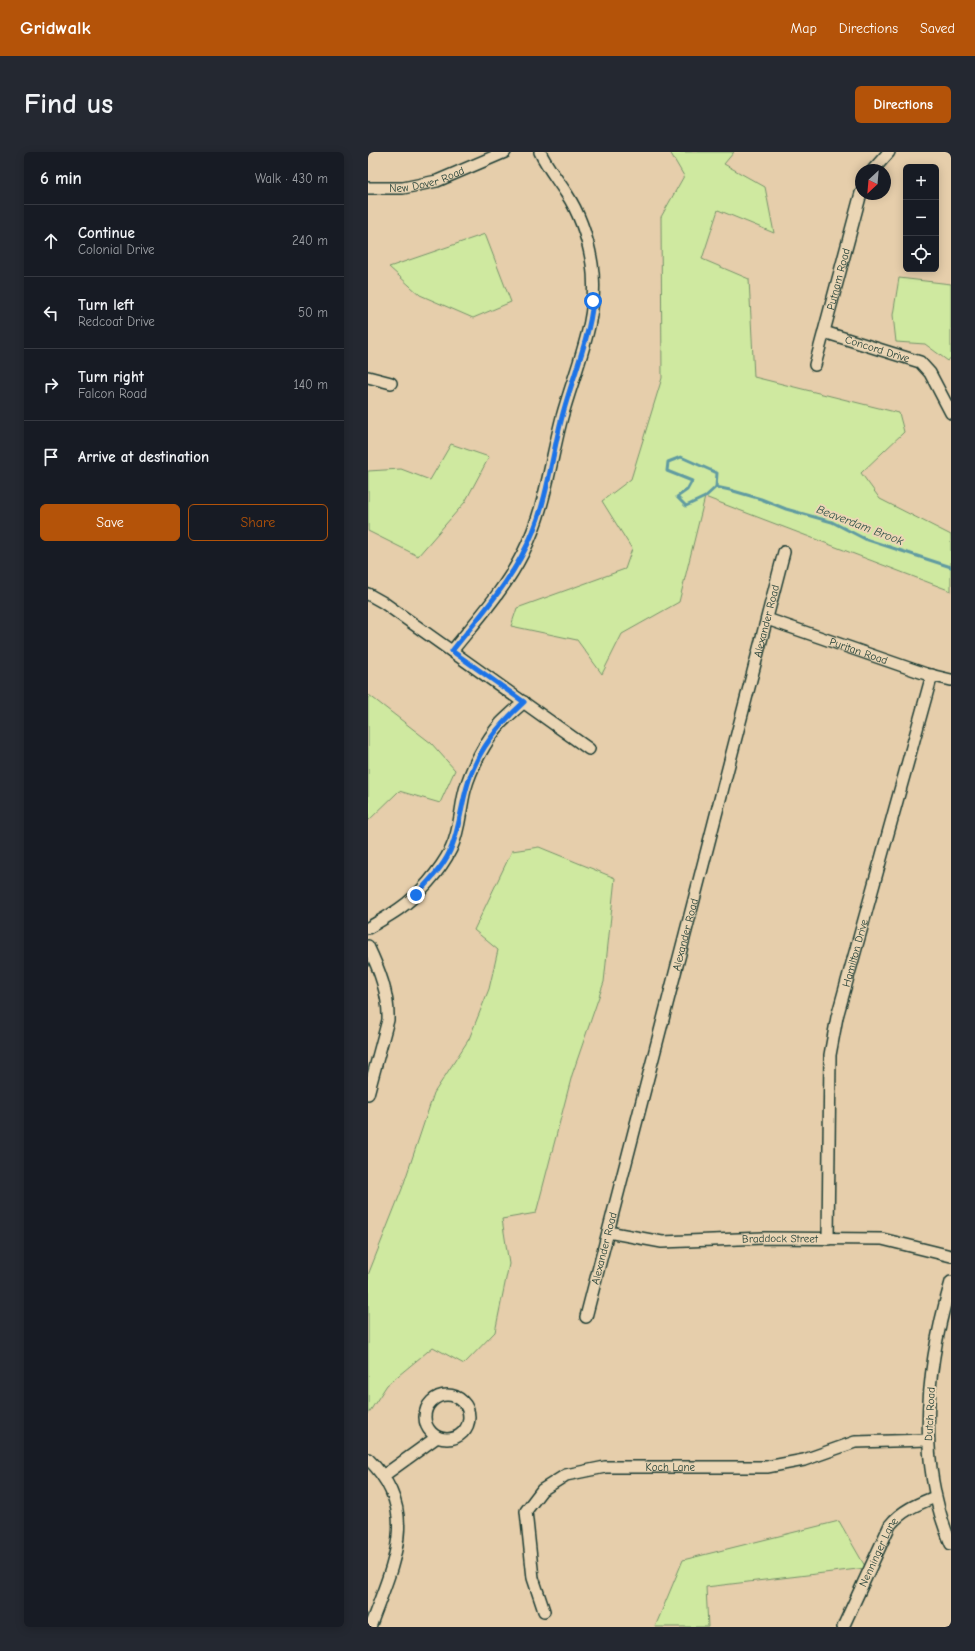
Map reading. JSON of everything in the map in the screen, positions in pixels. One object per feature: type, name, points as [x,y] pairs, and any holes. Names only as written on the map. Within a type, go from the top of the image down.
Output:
[{"type":"street","name":"New Dover Road","points":[[368,188],[403,188],[431,183],[505,152]]},
{"type":"street","points":[[452,651],[510,576],[534,531],[542,507],[562,417],[591,319],[593,276],[588,245],[583,227],[567,194],[540,152]]},
{"type":"street","points":[[878,164],[889,152]]},
{"type":"street","name":"Putnam Road","points":[[815,365],[859,200]]},
{"type":"street","name":"Concord Drive","points":[[824,332],[920,362],[930,373],[951,413]]},
{"type":"street","points":[[368,378],[391,383]]},
{"type":"street","name":"Alexander Road","points":[[586,1317],[784,552]]},
{"type":"street","points":[[368,594],[384,603],[589,748]]},
{"type":"street","name":"Puritan Road","points":[[767,619],[932,675],[951,680]]},
{"type":"street","name":"Hamilton Drive","points":[[828,1239],[828,1090],[830,1055],[837,1017],[932,675]]},
{"type":"street","points":[[368,928],[400,909],[416,895],[441,867],[452,848],[466,789],[474,767],[485,746],[500,724],[524,702]]},
{"type":"street","points":[[368,946],[382,982],[388,1007],[388,1020],[368,1094]]},
{"type":"street","name":"Braddock Street","points":[[608,1232],[662,1242],[764,1238],[882,1240],[951,1256]]},
{"type":"street","name":"Dutch Road","points":[[951,1282],[943,1309],[935,1353],[929,1403],[928,1440],[935,1497],[951,1544]]},
{"type":"street","points":[[450,1395],[457,1397],[467,1407],[469,1414],[467,1427],[457,1437],[444,1439],[437,1437],[428,1430],[425,1416],[427,1408],[436,1398],[450,1395]]},
{"type":"street","points":[[383,1476],[437,1437]]},
{"type":"street","name":"Koch Lane","points":[[544,1611],[533,1578],[526,1511],[542,1490],[566,1475],[605,1467],[767,1467],[804,1460],[855,1442],[928,1440]]},
{"type":"street","points":[[368,1459],[383,1476],[390,1488],[397,1508],[399,1537],[395,1557],[370,1627]]},
{"type":"street","name":"Nenninger Lane","points":[[843,1627],[890,1525],[897,1516],[910,1508],[935,1497]]},
{"type":"green space","points":[[670,152],[734,152],[724,164],[765,187],[774,233],[718,210],[702,259],[749,279],[754,377],[899,413],[904,432],[861,473],[880,499],[951,535],[951,591],[705,497],[679,602],[622,634],[602,674],[577,640],[511,626],[517,608],[625,569],[632,549],[602,501],[631,479],[662,378],[661,217],[684,176]]},
{"type":"green space","points":[[485,234],[511,302],[473,318],[420,295],[389,267]]},
{"type":"green space","points":[[899,278],[951,284],[951,357],[948,361],[925,344],[896,342],[893,315]]},
{"type":"green space","points":[[451,444],[489,457],[465,502],[418,556],[368,531],[368,471],[401,469],[430,480]]},
{"type":"green space","points":[[369,695],[431,743],[455,770],[440,803],[399,791],[368,821]]},
{"type":"green space","points":[[539,847],[615,878],[604,982],[572,1075],[536,1213],[502,1219],[509,1264],[495,1332],[464,1364],[433,1347],[387,1385],[368,1414],[368,1275],[402,1189],[434,1093],[469,1039],[489,989],[498,950],[474,930],[512,851]]},
{"type":"green space","points":[[839,1521],[866,1568],[706,1587],[708,1627],[655,1627],[683,1560]]},
{"type":"waterway","points":[[681,457],[717,473],[716,487],[705,497],[686,506],[677,497],[687,490],[692,481],[667,471],[668,462],[681,457]]},
{"type":"waterway","name":"Beaverdam Brook","points":[[716,487],[761,499],[786,509],[832,522],[865,539],[951,567]]},
{"type":"route","points":[[416,895],[441,867],[452,848],[466,789],[474,767],[485,746],[500,724],[524,702],[452,651],[497,595],[510,576],[534,531],[542,507],[562,417],[587,338],[593,301]]}]
